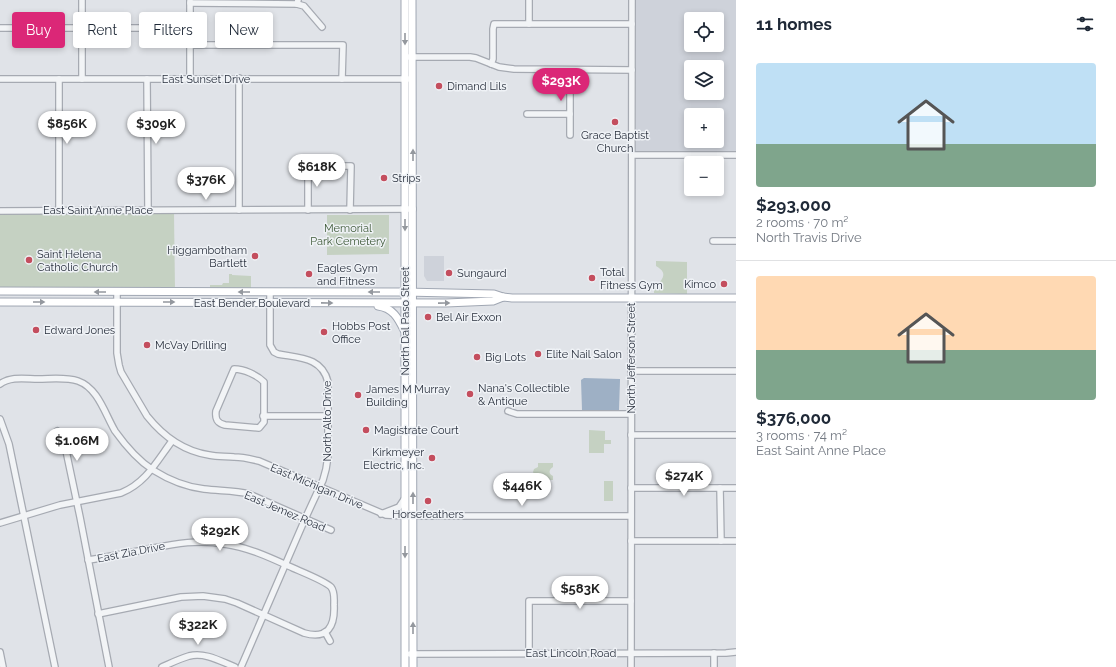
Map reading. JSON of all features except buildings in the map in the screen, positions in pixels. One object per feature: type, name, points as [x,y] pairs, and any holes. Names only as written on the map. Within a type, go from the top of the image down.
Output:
[{"type":"main road","name":"North Dal Paso Street","points":[[405,0],[409,57]]},
{"type":"main road","name":"North Dal Paso Street","points":[[405,667],[405,333],[409,303],[413,292],[409,209],[409,57],[412,0]]},
{"type":"main road","name":"North Dal Paso Street","points":[[409,209],[405,292],[409,303],[413,516],[413,667]]},
{"type":"main road","name":"East Bender Boulevard","points":[[0,291],[413,292],[494,294],[503,297],[736,298]]},
{"type":"main road","points":[[341,303],[344,292]]},
{"type":"main road","name":"East Bender Boulevard","points":[[0,302],[446,303],[493,301],[503,297]]},
{"type":"main road","points":[[371,303],[387,308],[393,312],[399,319],[405,333]]},
{"type":"street","points":[[82,0],[82,12]]},
{"type":"street","points":[[529,0],[529,24]]},
{"type":"street","name":"North Jefferson Street","points":[[631,667],[632,0]]},
{"type":"street","points":[[190,2],[298,2],[304,6],[322,27]]},
{"type":"street","points":[[491,64],[493,59],[494,24],[632,24]]},
{"type":"street","points":[[0,28],[73,28]]},
{"type":"street","points":[[207,45],[342,45],[342,79]]},
{"type":"street","points":[[82,48],[82,79]]},
{"type":"street","points":[[190,48],[190,79]]},
{"type":"street","points":[[409,57],[470,57],[499,67],[514,69],[632,70]]},
{"type":"street","points":[[570,70],[570,135]]},
{"type":"street","points":[[239,78],[239,210]]},
{"type":"street","name":"East Sunset Drive","points":[[0,79],[409,79]]},
{"type":"street","points":[[147,79],[148,210]]},
{"type":"street","points":[[58,210],[59,80]]},
{"type":"street","points":[[527,114],[570,114]]},
{"type":"street","points":[[632,155],[736,155]]},
{"type":"street","points":[[308,210],[308,166],[351,166],[350,210]]},
{"type":"street","name":"East Saint Anne Place","points":[[0,211],[409,209]]},
{"type":"street","points":[[713,241],[736,241]]},
{"type":"street","name":"East Michigan Drive","points":[[118,292],[117,353],[121,372],[147,416],[158,429],[172,441],[192,451],[209,455],[259,461],[381,514],[392,516],[631,516]]},
{"type":"street","name":"North Alto Drive","points":[[241,667],[320,487],[327,463],[328,382],[324,371],[317,363],[278,354],[274,352],[270,346],[270,292]]},
{"type":"street","points":[[234,369],[240,369],[264,382],[263,416],[264,422],[259,428],[225,425],[220,424],[216,420],[216,411],[234,369]]},
{"type":"street","points":[[631,371],[736,371]]},
{"type":"street","name":"East Jemez Road","points":[[0,384],[14,379],[68,379],[78,381],[89,388],[99,401],[123,442],[136,456],[152,469],[175,482],[186,485],[204,489],[249,494],[331,530]]},
{"type":"street","points":[[508,411],[517,414],[631,414]]},
{"type":"street","points":[[263,416],[328,416]]},
{"type":"street","points":[[0,419],[9,444],[55,667]]},
{"type":"street","points":[[57,430],[65,446],[109,667]]},
{"type":"street","points":[[631,435],[736,435]]},
{"type":"street","points":[[0,523],[77,501],[128,491],[147,476],[172,441]]},
{"type":"street","points":[[631,488],[736,488]]},
{"type":"street","points":[[720,488],[720,541]]},
{"type":"street","points":[[381,514],[399,507],[405,498]]},
{"type":"street","points":[[632,541],[736,541]]},
{"type":"street","name":"East Zia Drive","points":[[88,560],[171,544],[202,542],[223,544],[250,550],[327,584],[330,587],[334,594],[333,623],[325,632]]},
{"type":"street","points":[[98,614],[181,597],[202,596],[225,599],[310,634],[315,635],[325,632],[330,641]]},
{"type":"street","points":[[529,654],[529,601],[631,601]]},
{"type":"street","points":[[0,652],[3,667]]},
{"type":"street","name":"East Lincoln Road","points":[[405,654],[736,652]]},
{"type":"street","points":[[714,653],[714,667]]},
{"type":"street","points":[[162,667],[190,656],[199,655],[208,656],[235,667]]},
{"type":"shaded area","points":[[636,0],[736,0],[736,152],[636,152]]},
{"type":"shaded area","points":[[424,256],[444,256],[444,281],[427,281],[424,276]]},
{"type":"green space","points":[[174,212],[175,289],[0,289],[0,214]]},
{"type":"green space","name":"Memorial Park Cemetery","points":[[327,215],[389,215],[389,254],[327,255]]},
{"type":"green space","points":[[656,261],[687,262],[687,294],[654,293],[654,289],[663,277],[663,272],[656,266]]},
{"type":"green space","points":[[229,274],[251,276],[251,289],[210,288],[210,285],[222,285],[223,283],[229,283]]},
{"type":"green space","points":[[589,430],[605,431],[605,440],[611,440],[611,444],[604,444],[604,453],[589,453]]},
{"type":"green space","points":[[538,463],[553,463],[550,474],[553,476],[553,480],[538,480],[538,476],[533,472],[534,469],[538,467]]},
{"type":"green space","points":[[604,481],[613,481],[613,501],[604,501]]},
{"type":"water","points":[[584,378],[620,379],[619,410],[582,410],[581,380]]},
{"type":"place","name":"Dimand Lils","points":[[439,86]]},
{"type":"place","name":"Grace Baptist Church","points":[[615,122]]},
{"type":"place","name":"Strips","points":[[384,178]]},
{"type":"place","name":"Higgambotham Bartlett","points":[[255,256]]},
{"type":"place","name":"Saint Helena Catholic Church","points":[[29,260]]},
{"type":"place","name":"Sungaurd","points":[[449,273]]},
{"type":"place","name":"Eagles Gym and Fitness","points":[[309,274]]},
{"type":"place","name":"Total Fitness Gym","points":[[592,278]]},
{"type":"place","name":"Kimco","points":[[724,284]]},
{"type":"place","name":"Bel Air Exxon","points":[[428,317]]},
{"type":"place","name":"Edward Jones","points":[[36,330]]},
{"type":"place","name":"Hobbs Post Office","points":[[324,332]]},
{"type":"place","name":"McVay Drilling","points":[[147,345]]},
{"type":"place","name":"Elite Nail Salon","points":[[538,354]]},
{"type":"place","name":"Big Lots","points":[[477,357]]},
{"type":"place","name":"Nana's Collectible & Antique","points":[[470,394]]},
{"type":"place","name":"James M Murray Building","points":[[358,395]]},
{"type":"place","name":"Magistrate Court","points":[[366,430]]},
{"type":"place","name":"Kirkmeyer Electric, Inc.","points":[[432,458]]},
{"type":"place","name":"Horsefeathers","points":[[428,501]]}]
